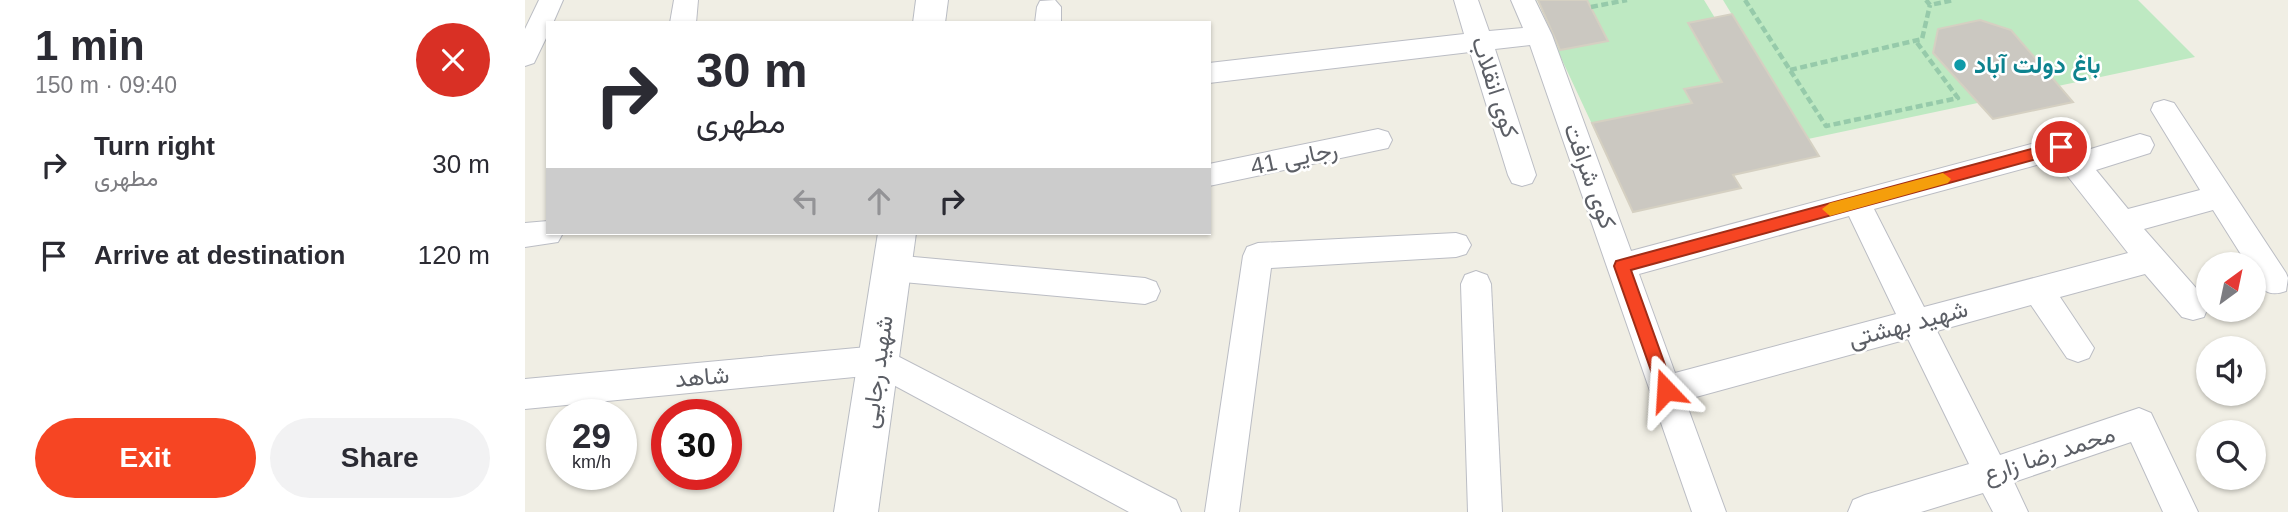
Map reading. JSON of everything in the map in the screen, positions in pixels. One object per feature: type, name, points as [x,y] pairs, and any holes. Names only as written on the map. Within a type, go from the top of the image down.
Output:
[{"type":"main road","points":[[929,21],[932,0]]},
{"type":"main road","name":"شهید رجایی","points":[[856,512],[895,251]]},
{"type":"street","points":[[525,56],[551,0]]},
{"type":"street","points":[[683,21],[686,0]]},
{"type":"street","name":"کوی انقلاب","points":[[1466,0],[1522,175]]},
{"type":"street","name":"کوی شرافت","points":[[1523,0],[1539,34],[1709,512]]},
{"type":"street","points":[[1211,73],[1539,34]]},
{"type":"street","points":[[2165,110],[2275,282]]},
{"type":"street","name":"رجایی 41","points":[[1211,175],[1378,140]]},
{"type":"street","points":[[1622,266],[1856,202],[2068,156],[2140,145]]},
{"type":"street","points":[[2068,156],[2151,260],[2193,307]]},
{"type":"street","points":[[2122,223],[2220,196]]},
{"type":"street","points":[[1856,202],[2011,512]]},
{"type":"street","points":[[525,235],[546,233]]},
{"type":"street","points":[[1222,512],[1258,256],[1456,245]]},
{"type":"street","points":[[895,251],[1145,291]]},
{"type":"street","name":"شهید بهشتی","points":[[1666,390],[2151,260]]},
{"type":"street","points":[[1476,284],[1485,512]]},
{"type":"street","points":[[2038,290],[2078,348]]},
{"type":"street","points":[[878,360],[1164,512]]},
{"type":"street","name":"شاهد","points":[[525,394],[878,360]]},
{"type":"street","name":"محمد رضا زارع","points":[[1868,512],[2139,424],[2181,512]]},
{"type":"path","points":[[1591,7],[1627,0]]},
{"type":"path","points":[[1745,0],[1826,126],[1958,98],[1915,40]]},
{"type":"path","points":[[1926,0],[1930,5]]},
{"type":"path","points":[[1930,5],[1954,0]]},
{"type":"path","points":[[1790,70],[1922,39],[1930,5]]},
{"type":"green space","points":[[1534,0],[1559,50],[1607,41],[1587,0],[1704,0],[1715,18],[1688,23],[1722,82],[1685,89],[1692,103],[1592,123],[1633,212]]},
{"type":"green space","name":"باغ دولت آباد","points":[[1723,0],[2138,0],[2195,57],[1808,139]]},
{"type":"building","points":[[1538,0],[1587,0],[1608,41],[1560,50]]},
{"type":"building","points":[[1732,14],[1819,156],[1733,175],[1741,188],[1633,212],[1592,123],[1692,103],[1684,89],[1722,82],[1688,23]]},
{"type":"building","points":[[1980,20],[2011,30],[2073,102],[1993,119],[1933,53],[1938,29]]},
{"type":"slow traffic","points":[[1830,209],[1943,179]]},
{"type":"place","name":"باغ دولت آباد","points":[[1960,65]]},
{"type":"route","points":[[1666,390],[1622,266],[2061,147]]}]
